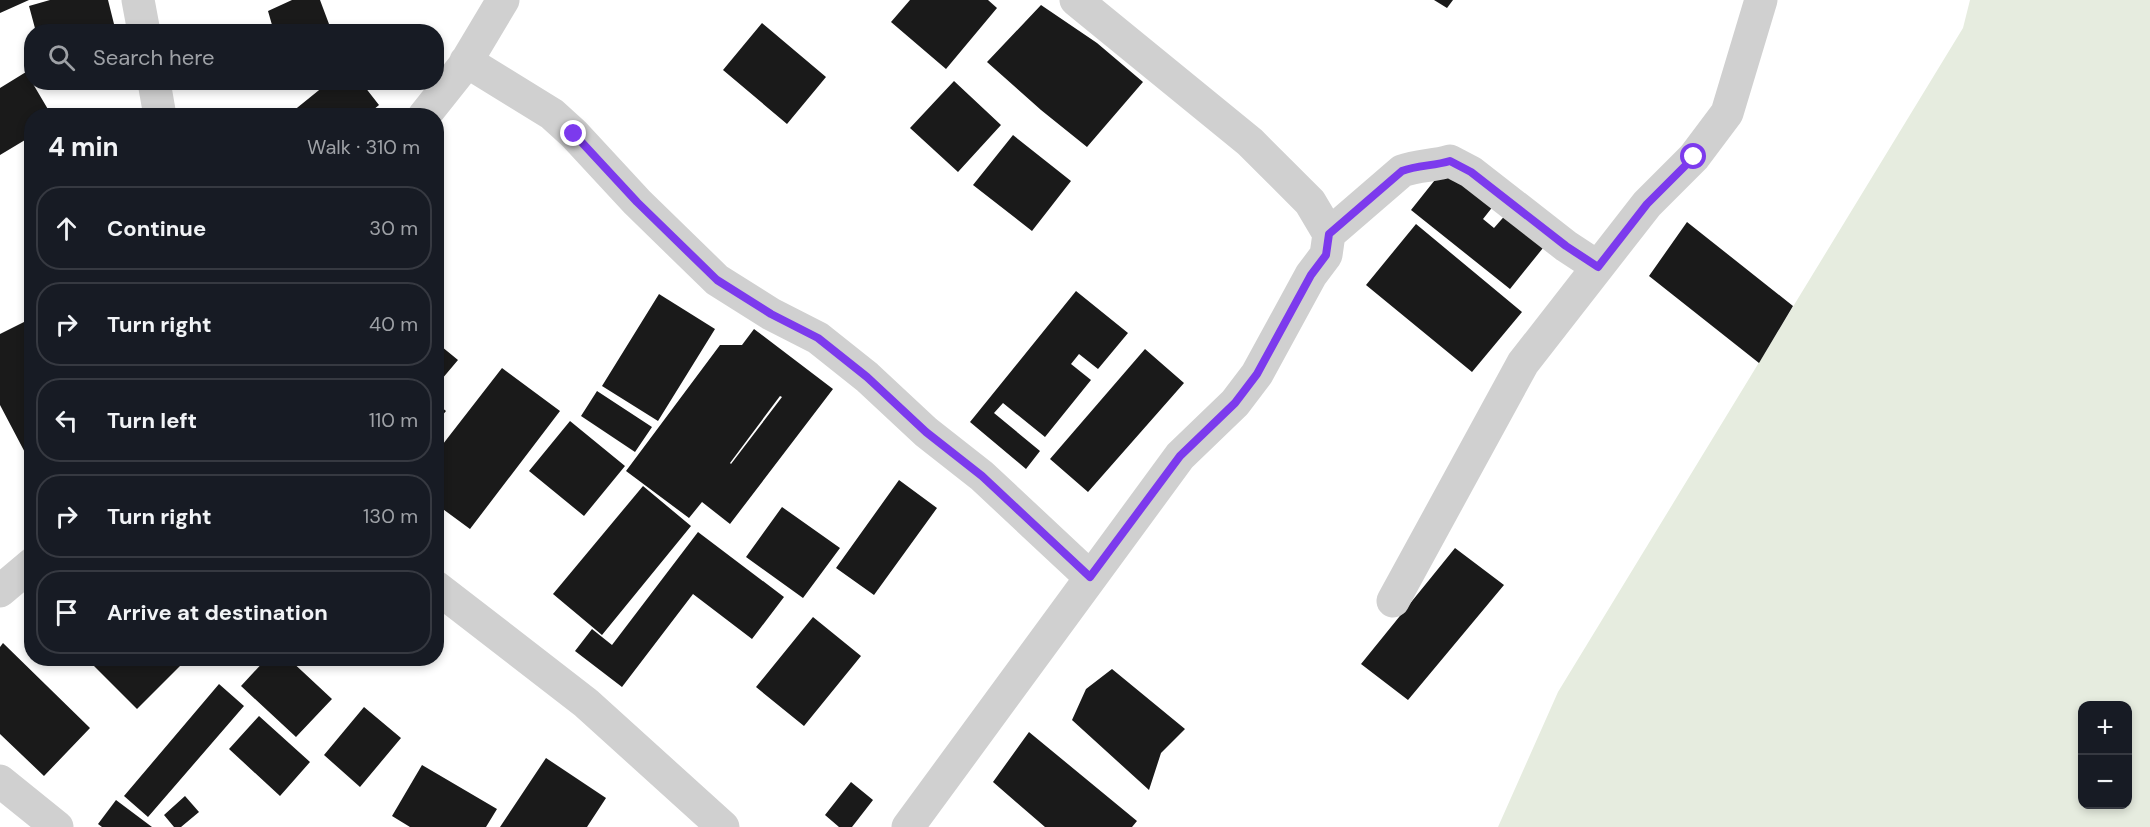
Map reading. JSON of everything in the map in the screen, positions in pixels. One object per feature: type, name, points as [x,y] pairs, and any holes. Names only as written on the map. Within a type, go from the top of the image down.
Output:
[{"type":"street","points":[[138,0],[142,24]]},
{"type":"street","points":[[444,90],[466,61],[503,0]]},
{"type":"street","points":[[908,827],[1180,456],[1235,403],[1257,374],[1311,275],[1326,255],[1329,234],[1310,202],[1250,142],[1076,0]]},
{"type":"street","points":[[1393,601],[1523,363],[1647,204],[1694,157],[1727,113],[1761,0]]},
{"type":"street","points":[[466,61],[552,114],[717,280],[771,314],[818,338],[842,357],[926,432],[982,476],[1090,577]]},
{"type":"street","points":[[155,90],[159,108]]},
{"type":"street","points":[[430,108],[444,90]]},
{"type":"street","points":[[1329,234],[1402,171],[1412,167],[1437,165],[1450,161],[1471,172],[1566,246],[1598,267]]},
{"type":"street","points":[[0,591],[24,571]]},
{"type":"street","points":[[444,593],[586,703],[723,827]]},
{"type":"street","points":[[0,781],[57,827]]},
{"type":"shaded area","points":[[1970,0],[2150,0],[2150,827],[1498,827],[1558,692],[1963,28]]},
{"type":"building","points":[[0,0],[29,0],[0,13]]},
{"type":"building","points":[[50,0],[108,0],[114,24],[34,24],[29,6]]},
{"type":"building","points":[[292,0],[320,0],[329,24],[272,24],[268,11]]},
{"type":"building","points":[[910,0],[988,0],[997,8],[946,69],[891,22]]},
{"type":"building","points":[[1434,0],[1453,0],[1447,8]]},
{"type":"building","points":[[1041,5],[1097,43],[1143,82],[1087,147],[987,62]]},
{"type":"building","points":[[762,23],[826,77],[787,124],[723,70]]},
{"type":"building","points":[[24,73],[24,90],[37,90],[47,108],[24,108],[24,141],[0,155],[0,88]]},
{"type":"building","points":[[954,81],[1001,125],[958,172],[910,128]]},
{"type":"building","points":[[319,90],[367,90],[379,105],[375,108],[297,108]]},
{"type":"building","points":[[1013,135],[1071,181],[1032,231],[973,185]]},
{"type":"building","points":[[1450,161],[1498,200],[1483,219],[1494,228],[1508,212],[1547,243],[1510,289],[1411,210]]},
{"type":"building","points":[[1687,222],[1793,306],[1759,363],[1649,276]]},
{"type":"building","points":[[1416,224],[1522,312],[1472,372],[1366,285]]},
{"type":"building","points":[[1076,291],[1128,333],[1098,369],[1079,354],[1071,364],[1091,380],[1045,437],[1003,403],[994,413],[1040,451],[1026,469],[970,422]]},
{"type":"building","points":[[659,294],[715,329],[658,421],[602,386]]},
{"type":"building","points":[[24,322],[24,451],[0,405],[0,334]]},
{"type":"building","points":[[754,329],[833,389],[730,524],[702,502],[689,518],[626,471],[720,345],[742,345]],"holes":[[[780,396],[782,397],[731,464]]]},
{"type":"building","points":[[444,349],[458,360],[444,377]]},
{"type":"building","points":[[1145,349],[1184,383],[1088,492],[1050,459]]},
{"type":"building","points":[[502,368],[560,411],[470,529],[444,510],[444,443]]},
{"type":"building","points":[[597,391],[652,427],[635,452],[581,416]]},
{"type":"building","points":[[570,421],[625,466],[584,516],[529,471]]},
{"type":"building","points":[[899,480],[937,508],[874,595],[836,568]]},
{"type":"building","points":[[643,486],[691,526],[602,635],[553,594]]},
{"type":"building","points":[[782,507],[840,548],[803,598],[746,557]]},
{"type":"building","points":[[698,532],[784,597],[752,639],[693,594],[622,687],[575,651],[592,629],[612,645]]},
{"type":"building","points":[[1455,548],[1504,585],[1408,700],[1361,664]]},
{"type":"building","points":[[813,617],[861,656],[804,726],[756,687]]},
{"type":"building","points":[[3,643],[90,728],[44,776],[0,734],[0,647]]},
{"type":"building","points":[[94,666],[180,666],[137,709]]},
{"type":"building","points":[[260,666],[297,666],[332,699],[296,737],[241,686]]},
{"type":"building","points":[[1112,669],[1185,729],[1161,753],[1149,790],[1072,720],[1086,689]]},
{"type":"building","points":[[219,684],[244,706],[148,817],[124,796]]},
{"type":"building","points":[[364,707],[401,738],[360,787],[324,755]]},
{"type":"building","points":[[259,716],[310,762],[280,796],[229,749]]},
{"type":"building","points":[[1029,732],[1137,821],[1132,827],[1045,827],[993,782]]},
{"type":"building","points":[[546,758],[606,798],[587,827],[500,827]]},
{"type":"building","points":[[422,765],[497,809],[486,827],[410,827],[392,816]]},
{"type":"building","points":[[851,782],[873,800],[852,827],[839,827],[825,815]]},
{"type":"building","points":[[185,796],[199,812],[181,827],[174,827],[164,815]]},
{"type":"building","points":[[116,800],[152,827],[102,827],[98,824]]},
{"type":"route","points":[[574,134],[637,202],[717,280],[771,314],[818,338],[867,377],[926,432],[982,476],[1090,577],[1180,456],[1235,403],[1257,374],[1311,275],[1326,255],[1329,234],[1402,171],[1412,167],[1437,165],[1450,161],[1471,172],[1566,246],[1598,267],[1647,204],[1694,157]]}]
